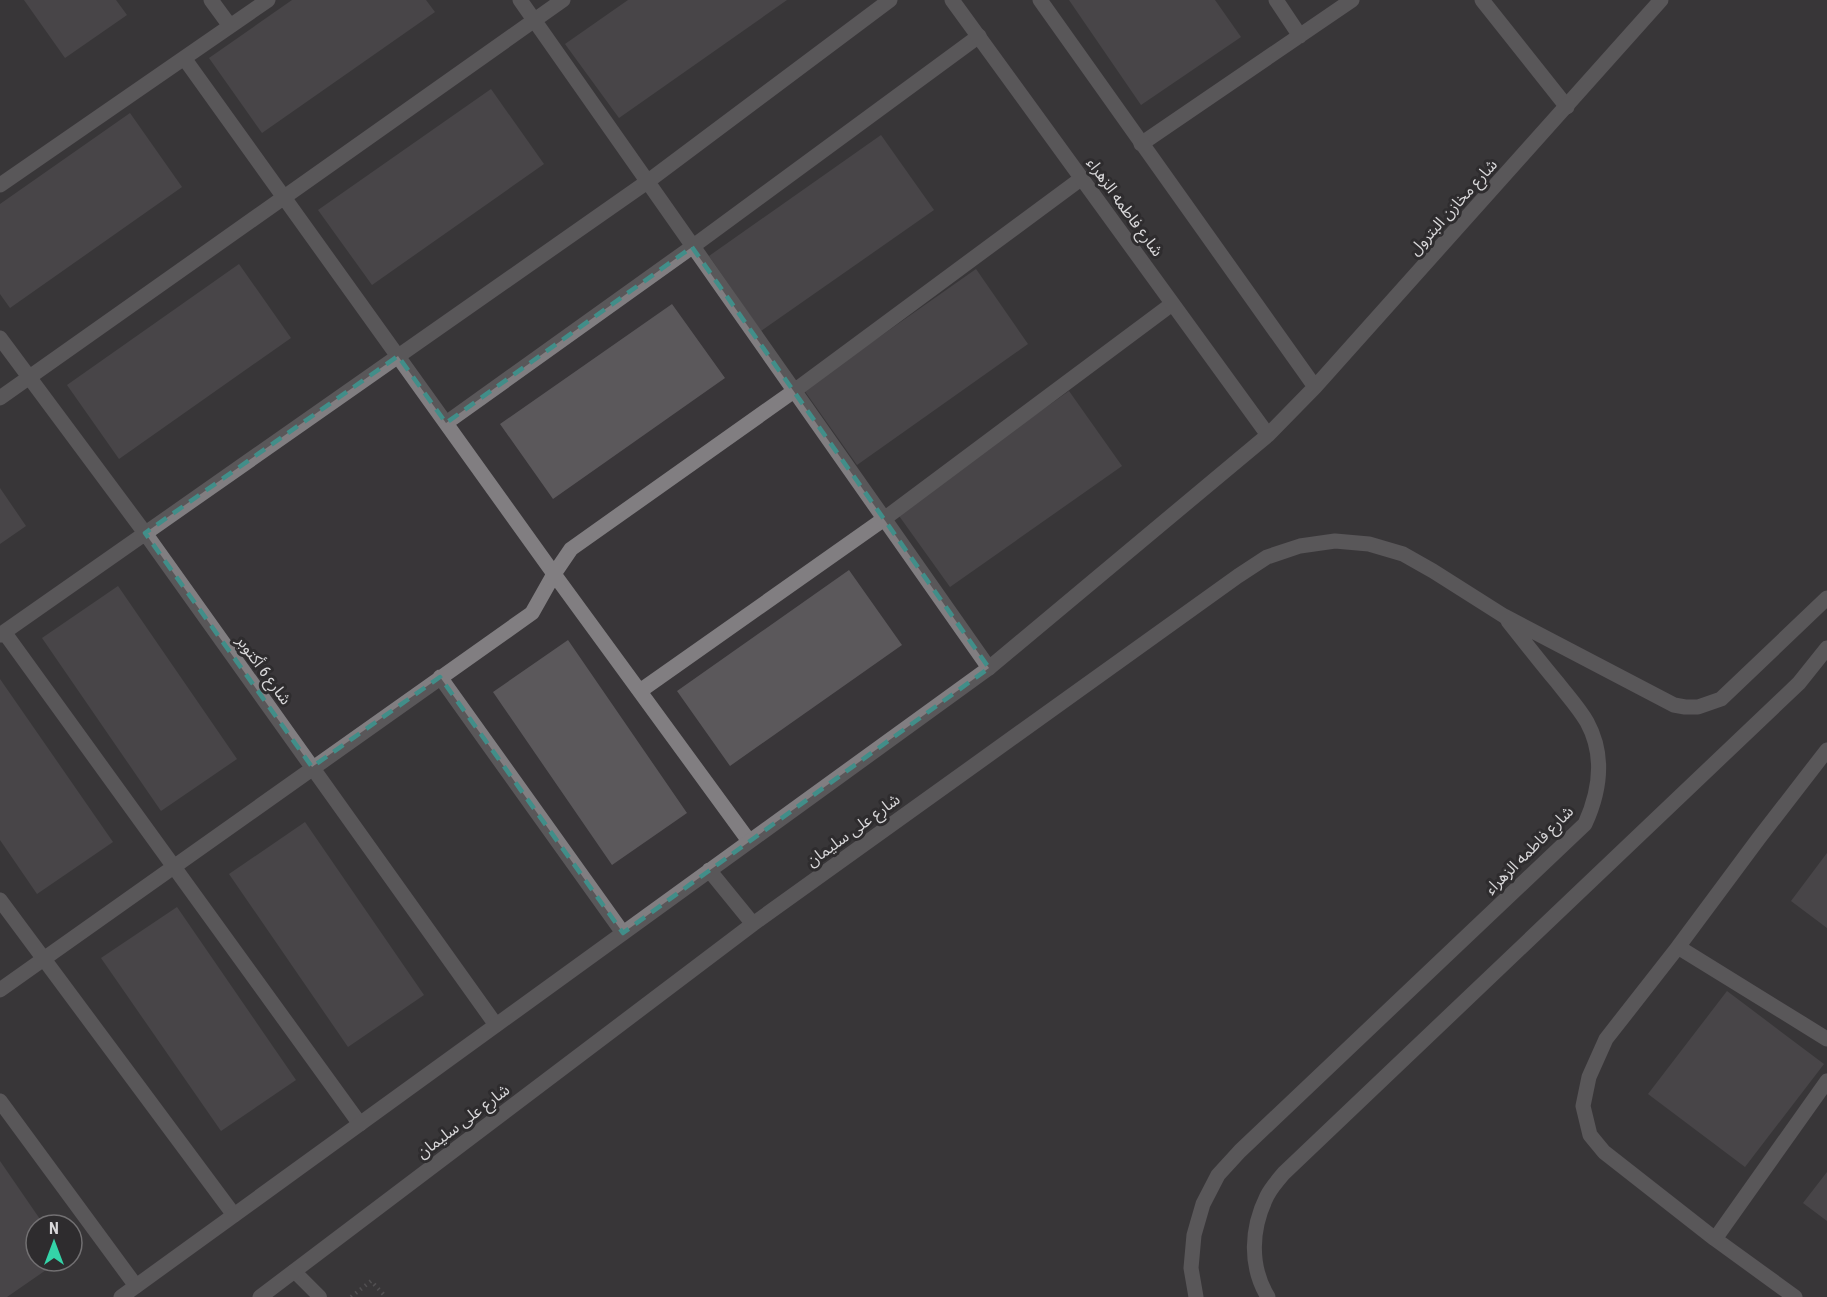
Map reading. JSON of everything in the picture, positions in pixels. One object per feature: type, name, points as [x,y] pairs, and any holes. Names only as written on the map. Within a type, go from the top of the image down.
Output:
[{"type":"street","points":[[211,0],[230,26]]},
{"type":"street","points":[[0,184],[268,0]]},
{"type":"street","points":[[519,0],[989,668]]},
{"type":"street","points":[[0,398],[563,0]]},
{"type":"street","points":[[360,1124],[2,634],[647,182],[890,0]]},
{"type":"street","name":"شارع فاطمه الزهراء","points":[[952,0],[1268,435]]},
{"type":"street","points":[[1040,0],[1315,387]]},
{"type":"street","points":[[1276,0],[1300,36]]},
{"type":"street","points":[[1141,144],[1352,0]]},
{"type":"street","points":[[1482,0],[1567,107]]},
{"type":"street","name":"شارع مخازن البترول","points":[[121,1297],[989,668],[1268,435],[1315,387],[1661,0]]},
{"type":"street","points":[[446,423],[692,247],[979,36]]},
{"type":"street","points":[[184,58],[748,841]]},
{"type":"street","points":[[0,990],[532,613],[571,549],[794,391],[1082,178]]},
{"type":"street","points":[[640,691],[884,519],[1172,304]]},
{"type":"street","name":"شارع 6 أكتوبر","points":[[0,338],[145,533],[496,1025]]},
{"type":"street","name":"شارع على سليمان","points":[[260,1297],[753,924],[1267,557],[1300,546],[1335,541],[1370,544],[1403,554],[1504,616]]},
{"type":"street","points":[[1504,616],[1674,705],[1698,707],[1721,699],[1731,691],[1827,598]]},
{"type":"street","name":"شارع فاطمه الزهراء","points":[[1196,1297],[1191,1268],[1194,1235],[1203,1204],[1218,1175],[1248,1142],[1586,824],[1599,783],[1599,762],[1595,742],[1587,723],[1504,616]]},
{"type":"street","points":[[1268,1297],[1256,1270],[1253,1243],[1257,1218],[1264,1202],[1284,1173],[1798,683],[1827,648]]},
{"type":"street","points":[[440,677],[622,933]]},
{"type":"street","points":[[1795,1297],[1715,1239],[1604,1152],[1590,1135],[1583,1106],[1589,1077],[1606,1039],[1827,750]]},
{"type":"street","points":[[709,870],[753,924]]},
{"type":"street","points":[[0,900],[234,1215]]},
{"type":"street","points":[[1678,947],[1827,1039]]},
{"type":"street","points":[[1715,1239],[1827,1081]]},
{"type":"street","points":[[0,1101],[136,1286]]},
{"type":"lane","points":[[294,1271],[320,1297]]},
{"type":"path","points":[[351,1297],[371,1281],[386,1297]]},
{"type":"highlighted area","points":[[692,247],[989,668],[623,933],[440,677],[312,767],[145,533],[398,356],[446,423]]},
{"type":"building","points":[[24,0],[116,0],[127,15],[65,58]]},
{"type":"building","points":[[292,0],[426,0],[435,12],[262,133],[209,58]]},
{"type":"building","points":[[628,0],[787,0],[619,118],[565,44]]},
{"type":"building","points":[[1069,0],[1215,0],[1241,37],[1141,105]]},
{"type":"building","points":[[491,89],[544,164],[372,285],[318,210]]},
{"type":"building","points":[[130,113],[182,187],[10,308],[0,294],[0,204]]},
{"type":"building","points":[[881,135],[934,210],[761,331],[709,256]]},
{"type":"building","points":[[239,264],[291,338],[119,459],[67,385]]},
{"type":"building","points":[[976,269],[1028,344],[857,465],[804,390]]},
{"type":"building","points":[[672,304],[725,378],[553,499],[500,424]]},
{"type":"building","points":[[1069,391],[1122,466],[950,587],[897,513]]},
{"type":"building","points":[[0,488],[26,526],[0,544]]},
{"type":"building","points":[[849,570],[902,645],[730,766],[677,691]]},
{"type":"building","points":[[118,586],[237,759],[161,811],[42,638]]},
{"type":"building","points":[[568,640],[687,813],[612,865],[493,692]]},
{"type":"building","points":[[0,679],[113,842],[37,894],[0,840]]},
{"type":"building","points":[[305,822],[424,995],[348,1047],[229,874]]},
{"type":"building","points":[[1827,853],[1827,928],[1791,901]]},
{"type":"building","points":[[177,907],[296,1080],[221,1131],[101,958]]},
{"type":"building","points":[[1727,991],[1824,1064],[1745,1167],[1648,1094]]},
{"type":"building","points":[[0,1161],[36,1213],[24,1213],[24,1273],[42,1273],[7,1297],[0,1297]]},
{"type":"building","points":[[1827,1172],[1827,1221],[1803,1203]]}]
